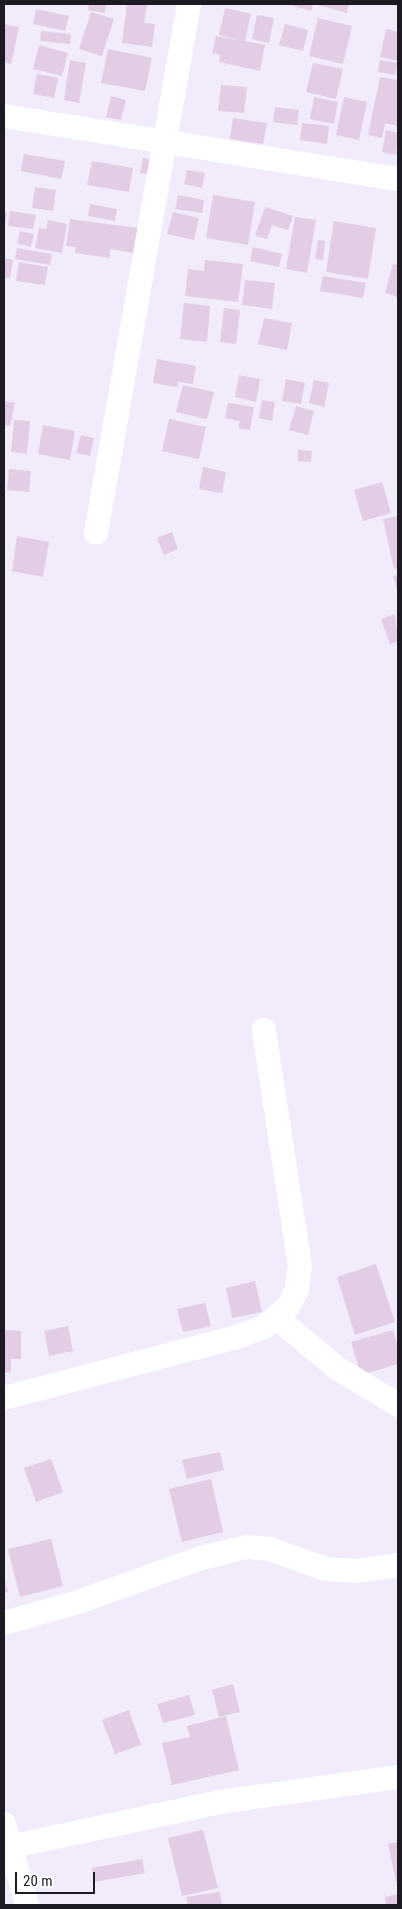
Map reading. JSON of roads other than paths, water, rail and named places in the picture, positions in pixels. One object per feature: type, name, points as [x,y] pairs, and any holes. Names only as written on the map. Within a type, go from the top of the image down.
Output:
[{"type":"street","points":[[96,533],[188,4]]},
{"type":"street","points":[[4,116],[398,179]]},
{"type":"street","points":[[4,1398],[237,1338],[278,1318],[288,1307],[297,1290],[300,1266],[264,1030]]},
{"type":"street","points":[[278,1318],[337,1368],[398,1405]]},
{"type":"street","points":[[4,1623],[78,1602],[201,1558],[248,1547],[270,1549],[326,1569],[356,1571],[398,1565]]},
{"type":"street","points":[[7,1848],[220,1802],[398,1777]]},
{"type":"street","points":[[4,1824],[7,1848],[27,1905]]}]
